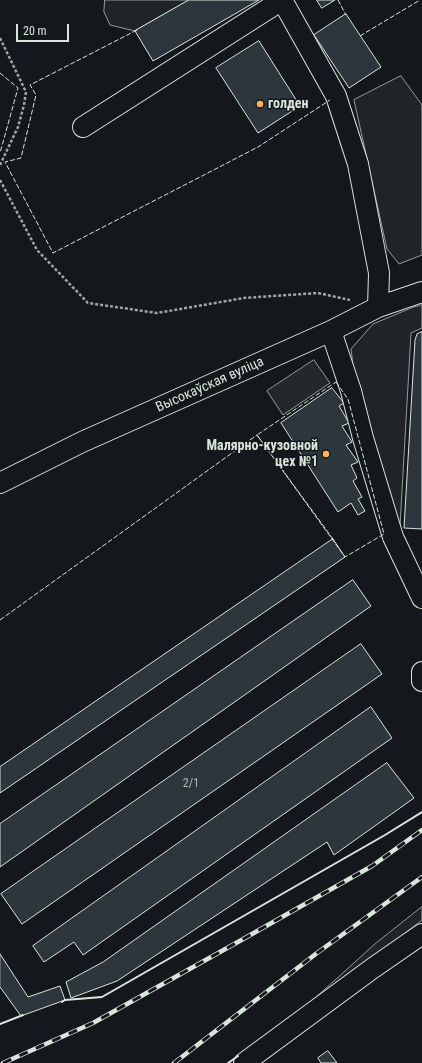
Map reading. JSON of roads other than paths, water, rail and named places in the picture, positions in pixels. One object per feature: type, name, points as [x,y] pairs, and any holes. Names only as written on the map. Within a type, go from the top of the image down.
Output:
[{"type":"street","points":[[83,127],[282,0],[336,96],[358,164],[379,273],[378,307]]},
{"type":"street","name":"Высокаўская вуліца","points":[[0,483],[82,442],[331,331],[378,307],[422,292]]},
{"type":"street","points":[[331,331],[351,391],[365,445],[393,537],[422,598]]},
{"type":"street","points":[[422,672],[422,681]]},
{"type":"street","points":[[244,1063],[373,968],[422,934]]},
{"type":"railway","points":[[3,1063],[93,1023],[372,866],[422,830]]},
{"type":"railway","points":[[174,1063],[317,953],[422,877]]},
{"type":"place","name":"голден","points":[[260,104]]},
{"type":"place","name":"Малярно-кузовной цех №1","points":[[326,454]]}]
